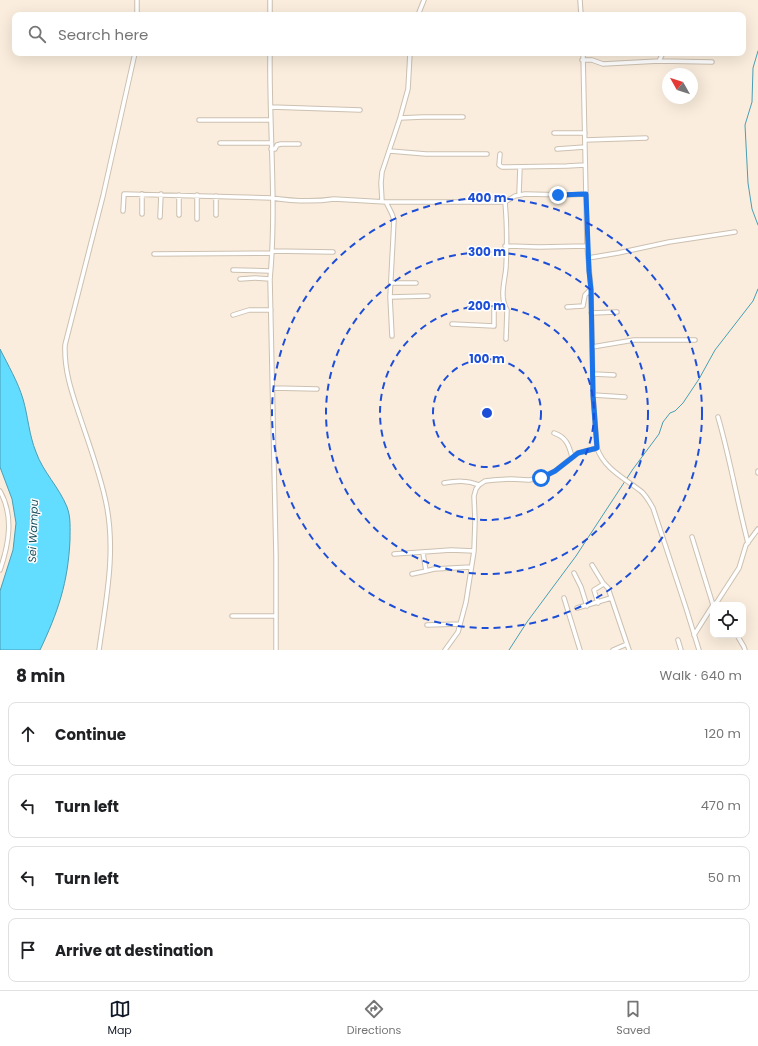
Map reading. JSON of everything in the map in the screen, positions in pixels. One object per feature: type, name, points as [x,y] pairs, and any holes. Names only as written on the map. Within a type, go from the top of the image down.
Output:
[{"type":"street","points":[[137,0],[137,12]]},
{"type":"street","points":[[270,0],[270,12]]},
{"type":"street","points":[[419,12],[424,0]]},
{"type":"street","points":[[580,0],[581,12]]},
{"type":"street","points":[[99,650],[110,568],[110,524],[96,465],[69,385],[65,345],[103,196],[135,56]]},
{"type":"street","points":[[270,56],[272,252],[270,279],[276,650]]},
{"type":"street","points":[[392,336],[390,297],[392,283],[394,220],[384,202],[381,180],[408,89],[410,56]]},
{"type":"street","points":[[583,56],[588,258],[591,290],[593,395],[597,448],[599,454],[606,463],[622,478],[644,494],[653,508],[698,650]]},
{"type":"street","points":[[659,61],[662,56]]},
{"type":"street","points":[[582,60],[592,60],[603,64],[659,61],[712,62]]},
{"type":"street","points":[[271,108],[360,110]]},
{"type":"street","points":[[400,118],[463,117]]},
{"type":"street","points":[[199,120],[271,120]]},
{"type":"street","points":[[554,133],[585,133]]},
{"type":"street","points":[[584,140],[646,138]]},
{"type":"street","points":[[220,143],[271,143]]},
{"type":"street","points":[[271,149],[275,149],[277,145],[281,144],[298,144]]},
{"type":"street","points":[[557,149],[585,147]]},
{"type":"street","points":[[390,151],[426,154],[487,154]]},
{"type":"street","points":[[500,154],[500,166],[567,166],[585,164]]},
{"type":"street","points":[[519,194],[520,167]]},
{"type":"street","points":[[123,211],[124,194],[197,195],[324,201],[334,199],[384,202],[505,202],[519,194],[586,194]]},
{"type":"street","points":[[142,194],[142,214]]},
{"type":"street","points":[[160,217],[161,194]]},
{"type":"street","points":[[179,195],[179,215]]},
{"type":"street","points":[[197,195],[197,219]]},
{"type":"street","points":[[216,196],[216,215]]},
{"type":"street","points":[[505,202],[506,268],[503,290],[504,305],[507,310],[506,339]]},
{"type":"street","points":[[588,258],[669,242],[735,232]]},
{"type":"street","points":[[505,246],[588,246]]},
{"type":"street","points":[[154,254],[333,252]]},
{"type":"street","points":[[233,270],[270,271]]},
{"type":"street","points":[[240,279],[270,279]]},
{"type":"street","points":[[392,283],[416,283]]},
{"type":"street","points":[[567,307],[583,306],[585,295],[591,290]]},
{"type":"street","points":[[390,297],[428,296]]},
{"type":"street","points":[[452,324],[494,326],[494,309],[504,305]]},
{"type":"street","points":[[233,315],[249,310],[271,310]]},
{"type":"street","points":[[591,313],[616,312]]},
{"type":"street","points":[[592,347],[634,340],[695,340]]},
{"type":"street","points":[[593,374],[614,375]]},
{"type":"street","points":[[272,388],[317,389]]},
{"type":"street","points":[[593,395],[625,397]]},
{"type":"street","points":[[718,417],[728,453],[748,542]]},
{"type":"street","points":[[554,434],[565,440],[572,457]]},
{"type":"street","points":[[445,650],[456,636],[466,602],[474,551],[474,496],[479,485],[485,481],[511,479],[529,480],[541,478],[555,471],[572,457],[581,452],[597,448]]},
{"type":"street","points":[[444,483],[464,481],[479,485]]},
{"type":"street","points":[[0,491],[6,504],[10,522],[6,554],[0,570]]},
{"type":"street","points":[[719,602],[740,566],[748,542],[758,529]]},
{"type":"street","points":[[692,538],[712,602]]},
{"type":"street","points":[[394,554],[451,550],[474,551]]},
{"type":"street","points":[[423,553],[426,571]]},
{"type":"street","points":[[592,565],[602,583],[608,588],[629,650]]},
{"type":"street","points":[[412,574],[434,569],[471,567]]},
{"type":"street","points":[[574,573],[581,587],[587,606]]},
{"type":"street","points":[[598,603],[594,590],[602,586],[602,583]]},
{"type":"street","points":[[564,598],[580,650]]},
{"type":"street","points":[[577,608],[611,598]]},
{"type":"street","points":[[694,635],[710,610]]},
{"type":"street","points":[[232,616],[276,616]]},
{"type":"street","points":[[427,625],[460,624]]},
{"type":"street","points":[[739,638],[745,650]]},
{"type":"street","points":[[678,640],[680,650]]},
{"type":"street","points":[[613,650],[627,644]]},
{"type":"water","name":"Sei Wampu","points":[[0,349],[21,393],[36,452],[64,500],[70,519],[69,556],[64,584],[57,610],[40,650],[0,650],[0,591],[13,550],[16,523],[12,499],[0,467]]},
{"type":"waterway","points":[[758,51],[753,68],[752,102],[745,125],[748,183],[752,209],[758,225]]},
{"type":"waterway","points":[[509,650],[527,622],[576,556],[633,469],[659,434],[663,422],[670,413],[675,411],[683,403],[699,379],[715,350],[753,301],[758,289]]},
{"type":"route","points":[[541,478],[555,471],[578,453],[597,448],[593,395],[591,290],[586,194],[558,195]]}]
